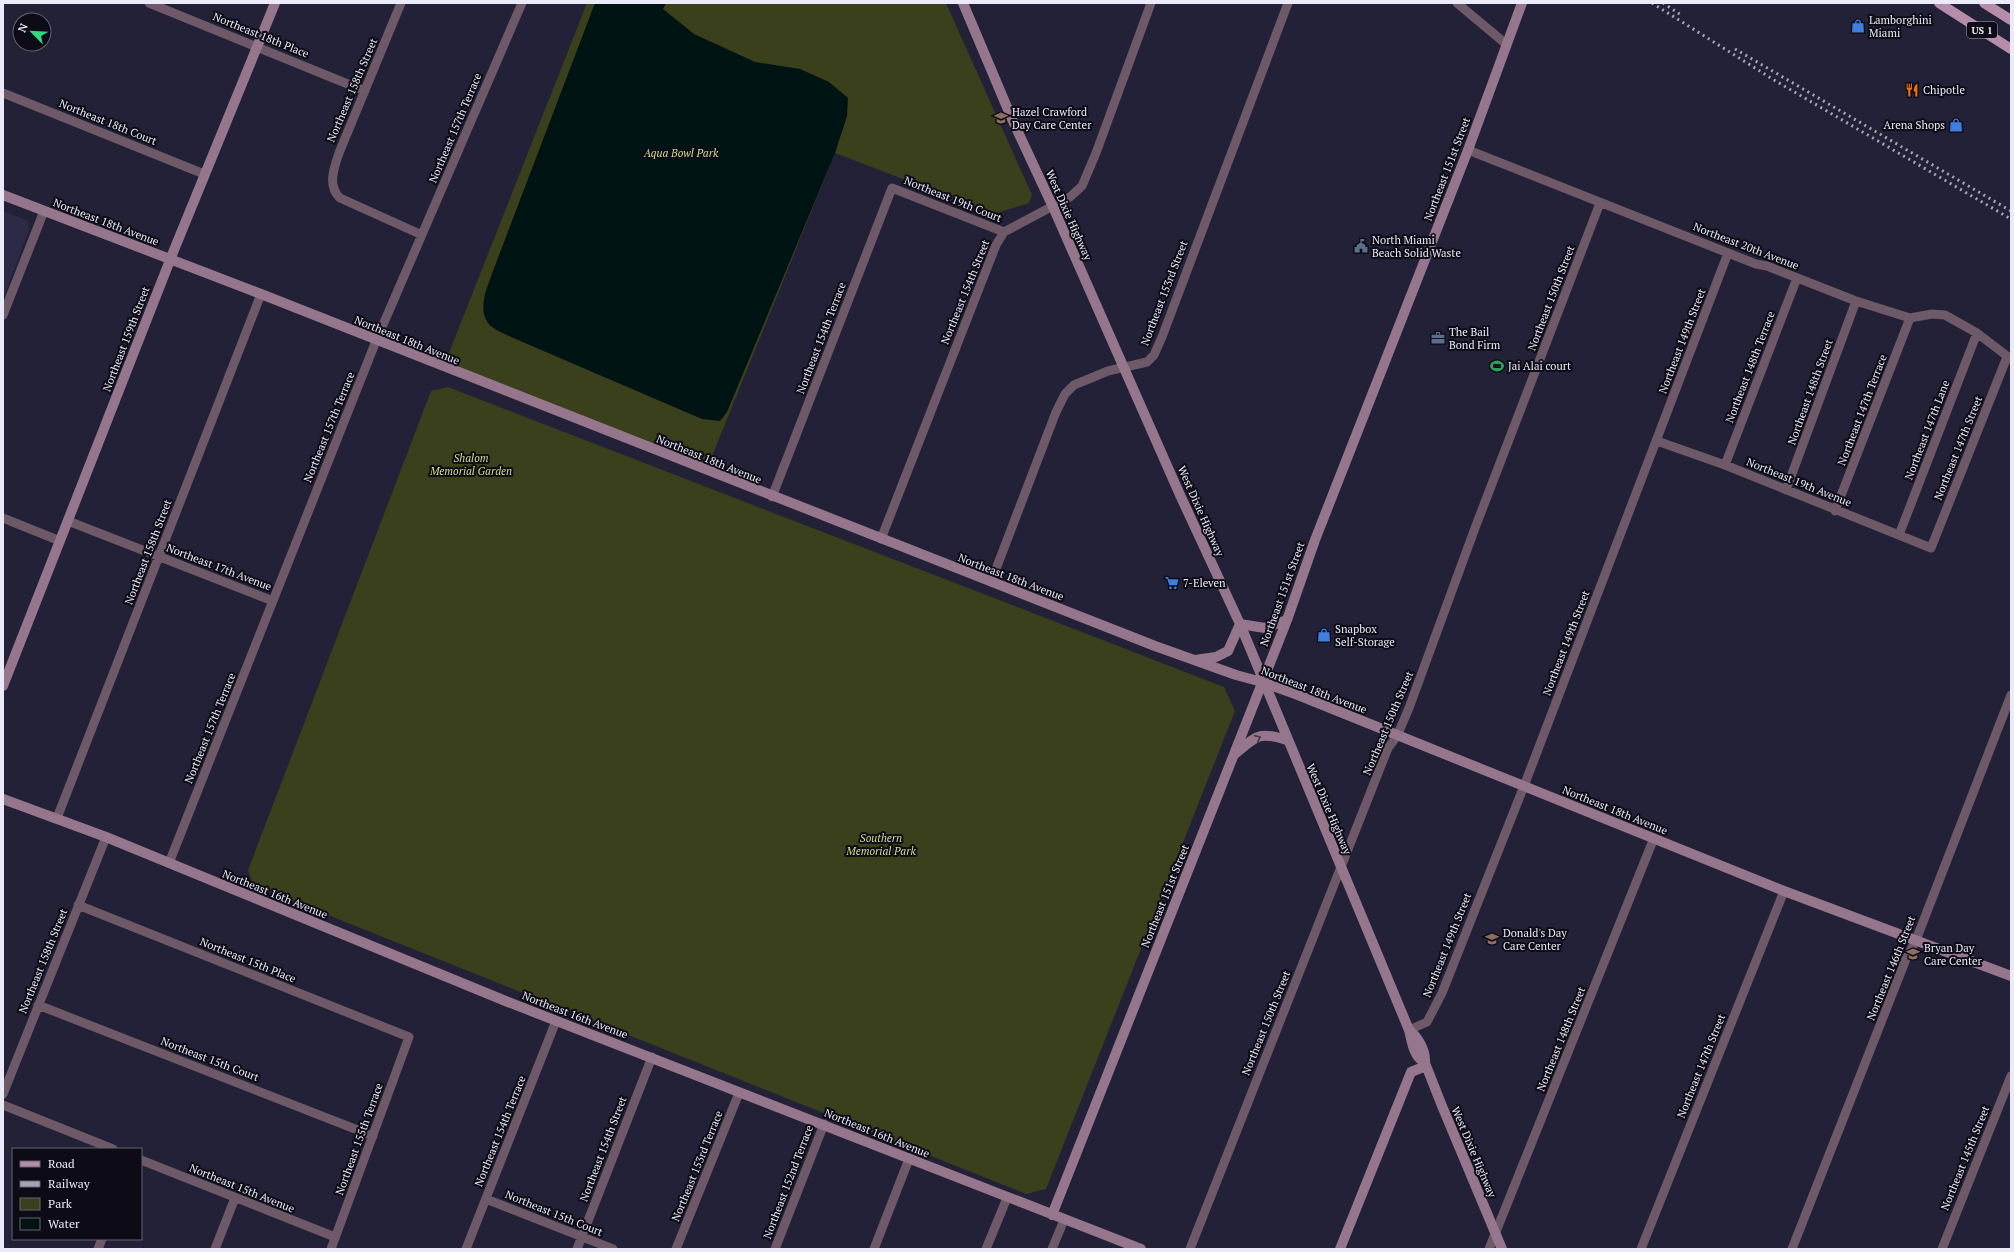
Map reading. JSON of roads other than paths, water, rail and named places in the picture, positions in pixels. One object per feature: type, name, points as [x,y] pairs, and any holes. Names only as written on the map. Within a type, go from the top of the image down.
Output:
[{"type":"main road","name":"US 1","points":[[1939,3],[2011,48]]},
{"type":"main road","name":"US 1","points":[[1984,3],[2011,20]]},
{"type":"street","name":"Northeast 18th Place","points":[[149,3],[365,91]]},
{"type":"street","name":"Northeast 159th Street","points":[[3,686],[170,259],[275,3]]},
{"type":"street","name":"Northeast 158th Street","points":[[401,3],[334,166],[333,187],[340,198],[422,235]]},
{"type":"street","name":"Northeast 157th Terrace","points":[[169,863],[376,341],[522,3]]},
{"type":"street","name":"West Dixie Highway","points":[[963,3],[1012,119],[1053,206],[1124,368],[1240,624],[1262,682],[1410,1030],[1410,1041],[1419,1060],[1426,1064],[1502,1249]]},
{"type":"street","name":"Northeast 154th Street","points":[[881,539],[996,245],[1004,232],[1077,192],[1084,182],[1151,3]]},
{"type":"street","name":"Northeast 153rd Street","points":[[991,582],[1056,412],[1065,394],[1074,385],[1108,371],[1151,360],[1162,337],[1288,3]]},
{"type":"street","points":[[1457,3],[1506,44]]},
{"type":"street","name":"Northeast 151st Street","points":[[1052,1215],[1287,620],[1315,540],[1468,150],[1522,3]]},
{"type":"street","name":"Northeast 18th Court","points":[[3,93],[204,174]]},
{"type":"street","name":"Northeast 20th Avenue","points":[[1468,150],[1728,253],[1856,301],[1910,318],[1932,314],[1945,315],[1977,333],[2009,358]]},
{"type":"street","name":"Northeast 19th Court","points":[[892,188],[1004,232]]},
{"type":"street","name":"Northeast 154th Terrace","points":[[772,497],[892,188]]},
{"type":"street","name":"Northeast 18th Avenue","points":[[3,195],[261,294],[376,341],[991,582],[1194,660],[1236,675],[1262,682],[1784,891],[2011,976]]},
{"type":"street","name":"Northeast 150th Street","points":[[1190,1249],[1388,748],[1397,736],[1600,203]]},
{"type":"street","points":[[3,315],[44,211]]},
{"type":"street","name":"Northeast 149th Street","points":[[1410,1030],[1427,1022],[1442,993],[1524,786],[1728,253]]},
{"type":"street","name":"Northeast 148th Terrace","points":[[1725,465],[1797,278]]},
{"type":"street","name":"Northeast 158th Street","points":[[57,818],[261,294]]},
{"type":"street","name":"Northeast 148th Street","points":[[1786,490],[1856,301]]},
{"type":"street","name":"Northeast 147th Terrace","points":[[1835,511],[1910,318]]},
{"type":"street","name":"Northeast 147th Lane","points":[[1899,536],[1977,333]]},
{"type":"street","name":"Northeast 147th Street","points":[[1931,548],[2009,358]]},
{"type":"street","name":"Northeast 19th Avenue","points":[[1656,441],[1725,465],[1835,511],[1931,548]]},
{"type":"street","points":[[3,518],[60,541]]},
{"type":"street","name":"Northeast 17th Avenue","points":[[68,521],[273,601]]},
{"type":"street","points":[[1194,660],[1216,657],[1228,651],[1240,624],[1265,628],[1287,620]]},
{"type":"street","name":"Northeast 146th Street","points":[[1792,1249],[1916,940],[2011,695]]},
{"type":"street","points":[[1234,755],[1256,737],[1261,735],[1270,735],[1287,740]]},
{"type":"street","name":"Northeast 16th Avenue","points":[[3,799],[106,837],[556,1021],[824,1124],[1007,1198],[1141,1249]]},
{"type":"street","name":"Northeast 158th Street","points":[[3,1094],[106,837]]},
{"type":"street","name":"Northeast 148th Street","points":[[1489,1249],[1654,838]]},
{"type":"street","name":"Northeast 147th Street","points":[[1641,1249],[1784,891]]},
{"type":"street","name":"Northeast 15th Place","points":[[78,905],[409,1037]]},
{"type":"street","name":"Northeast 15th Court","points":[[38,1005],[373,1136]]},
{"type":"street","name":"Northeast 154th Terrace","points":[[466,1249],[556,1021]]},
{"type":"street","name":"Northeast 155th Terrace","points":[[331,1249],[409,1037]]},
{"type":"street","name":"Northeast 154th Street","points":[[577,1249],[652,1058]]},
{"type":"street","points":[[1340,1249],[1411,1072],[1426,1064]]},
{"type":"street","name":"Northeast 145th Street","points":[[1942,1249],[2011,1076]]},
{"type":"street","name":"Northeast 153rd Terrace","points":[[676,1249],[739,1092]]},
{"type":"street","points":[[3,1105],[110,1148]]},
{"type":"street","name":"Northeast 152nd Terrace","points":[[775,1249],[824,1124]]},
{"type":"street","points":[[874,1249],[909,1159]]},
{"type":"street","name":"Northeast 15th Avenue","points":[[142,1160],[335,1238]]},
{"type":"street","points":[[215,1249],[235,1198]]},
{"type":"street","name":"Northeast 15th Court","points":[[486,1198],[614,1249]]},
{"type":"street","points":[[986,1249],[1007,1198]]},
{"type":"street","points":[[1052,1249],[1064,1220]]},
{"type":"water","name":"Aqua Bowl Park","points":[[595,3],[666,3],[663,9],[694,34],[755,62],[800,69],[829,82],[848,98],[847,116],[835,153],[727,412],[720,421],[702,419],[511,337],[492,327],[484,315],[484,300],[488,285]]},
{"type":"railway","points":[[1652,3],[1774,80],[2011,219]]},
{"type":"railway","points":[[1663,3],[1681,15]]},
{"type":"railway","points":[[1735,49],[2011,211]]},
{"type":"place","name":"Lamborghini Miami","points":[[1858,26]]},
{"type":"place","name":"Chipotle","points":[[1912,90]]},
{"type":"place","name":"Hazel Crawford Day Care Center","points":[[1001,118]]},
{"type":"place","name":"Arena Shops","points":[[1956,125]]},
{"type":"place","name":"North Miami Beach Solid Waste","points":[[1361,246]]},
{"type":"place","name":"The Bail Bond Firm","points":[[1438,338]]},
{"type":"place","name":"Jai Alai court","points":[[1497,366]]},
{"type":"place","name":"7-Eleven","points":[[1172,583]]},
{"type":"place","name":"Snapbox Self-Storage","points":[[1324,635]]},
{"type":"place","name":"Donald's Day Care Center","points":[[1492,939]]},
{"type":"place","name":"Bryan Day Care Center","points":[[1913,954]]},
{"type":"park label","name":"Shalom Memorial Garden","points":[[471,464]]},
{"type":"park label","name":"Southern Memorial Park","points":[[881,844]]}]
